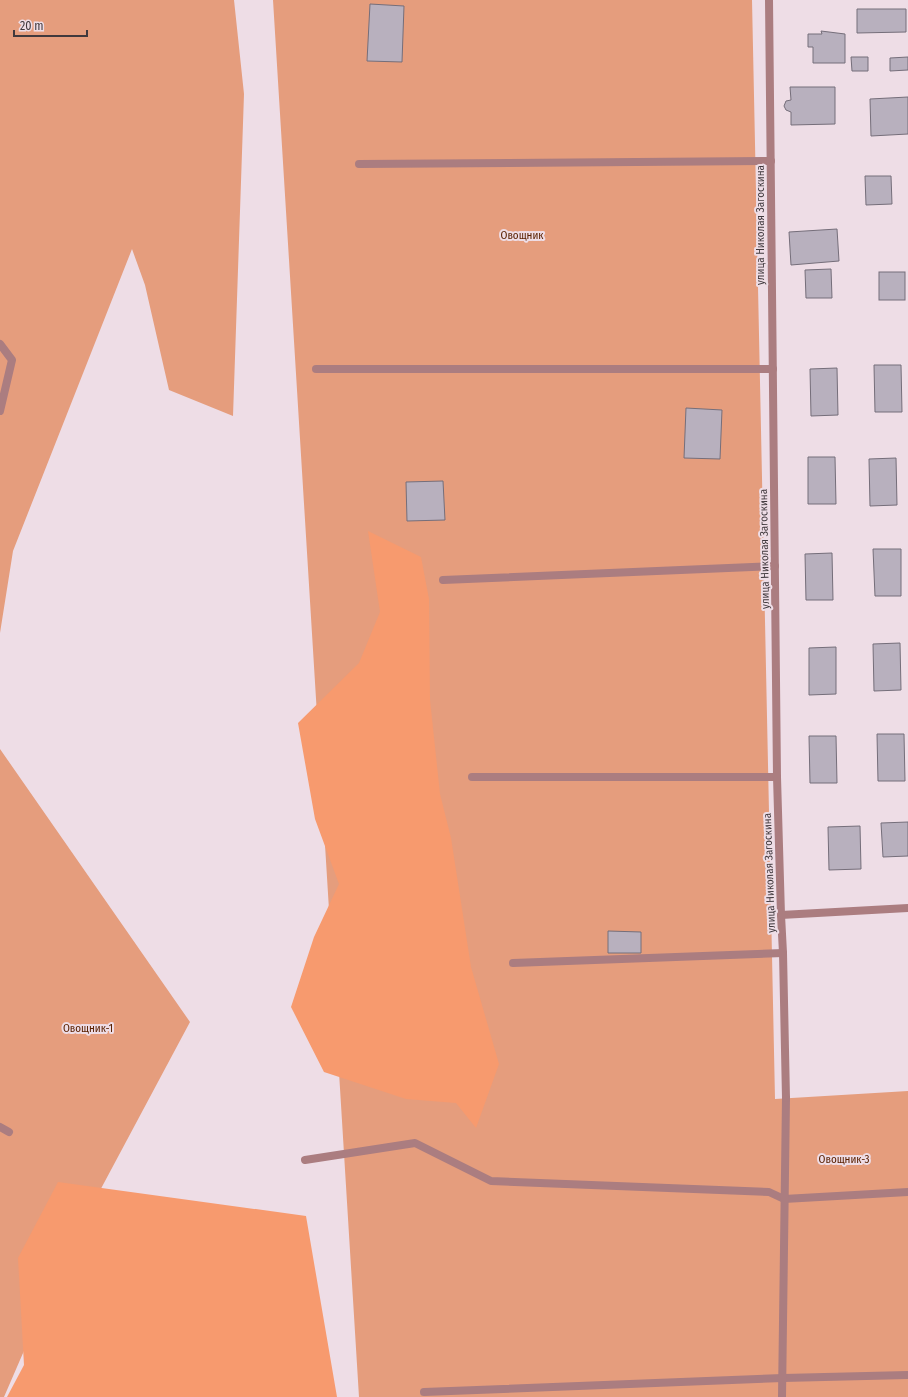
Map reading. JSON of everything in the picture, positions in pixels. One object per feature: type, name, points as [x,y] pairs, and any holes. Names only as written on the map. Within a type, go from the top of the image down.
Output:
[{"type":"street","name":"улица Николая Загоскина","points":[[769,0],[777,777],[786,1098],[782,1397]]},
{"type":"street","points":[[359,164],[771,161]]},
{"type":"street","points":[[0,344],[12,360],[0,411]]},
{"type":"street","points":[[316,369],[772,368]]},
{"type":"street","points":[[444,580],[775,566]]},
{"type":"street","points":[[472,777],[777,777]]},
{"type":"street","points":[[781,914],[908,908]]},
{"type":"street","points":[[513,963],[783,953]]},
{"type":"street","points":[[0,1127],[9,1132]]},
{"type":"street","points":[[305,1160],[415,1143],[491,1180],[769,1192],[784,1199],[908,1192]]},
{"type":"street","points":[[424,1392],[783,1378],[908,1375]]},
{"type":"green space","points":[[0,0],[234,0],[244,94],[233,416],[169,390],[145,285],[132,249],[13,551],[0,633]]},
{"type":"green space","name":"Овощник","points":[[273,0],[752,0],[775,1099],[908,1091],[908,1397],[359,1397]]},
{"type":"green space","name":"Овощник-1","points":[[0,749],[190,1022],[65,1256],[4,1397],[0,1397]]},
{"type":"shaded area","points":[[368,531],[421,557],[429,599],[430,700],[440,794],[451,838],[471,967],[499,1064],[476,1128],[456,1103],[406,1099],[324,1072],[291,1007],[314,937],[339,884],[315,819],[298,723],[359,663],[380,612]]},
{"type":"shaded area","points":[[58,1182],[306,1216],[337,1397],[7,1397],[24,1365],[18,1258]]},
{"type":"building","points":[[370,4],[404,6],[402,62],[367,61]]},
{"type":"building","points":[[857,9],[906,9],[906,32],[857,33]]},
{"type":"building","points":[[821,31],[845,34],[845,63],[813,63],[813,47],[808,47],[808,34],[822,34]]},
{"type":"building","points":[[851,57],[868,57],[868,71],[852,71]]},
{"type":"building","points":[[908,57],[908,70],[890,71],[890,58]]},
{"type":"building","points":[[790,87],[835,87],[835,124],[791,125],[791,112],[786,110],[784,106],[786,101],[791,100]]},
{"type":"building","points":[[908,97],[908,134],[871,136],[870,99]]},
{"type":"building","points":[[865,176],[891,176],[892,204],[866,205]]},
{"type":"building","points":[[837,229],[839,261],[791,265],[789,232]]},
{"type":"building","points":[[831,269],[832,298],[806,298],[805,270]]},
{"type":"building","points":[[879,272],[905,272],[905,300],[879,300]]},
{"type":"building","points":[[874,365],[901,365],[902,412],[875,412]]},
{"type":"building","points":[[837,368],[838,415],[811,416],[810,369]]},
{"type":"building","points":[[686,408],[722,410],[720,459],[684,458]]},
{"type":"building","points":[[808,457],[835,457],[836,504],[808,504]]},
{"type":"building","points":[[896,458],[897,505],[870,506],[869,459]]},
{"type":"building","points":[[443,481],[445,520],[407,521],[406,482]]},
{"type":"building","points":[[873,549],[901,549],[901,596],[875,596]]},
{"type":"building","points":[[832,553],[833,600],[806,600],[805,554]]},
{"type":"building","points":[[900,643],[901,690],[874,691],[873,644]]},
{"type":"building","points":[[836,647],[836,694],[809,695],[809,648]]},
{"type":"building","points":[[877,734],[904,734],[905,781],[878,781]]},
{"type":"building","points":[[809,736],[836,736],[837,783],[810,783]]},
{"type":"building","points":[[908,822],[908,856],[883,857],[881,823]]},
{"type":"building","points":[[860,826],[861,869],[829,870],[828,827]]},
{"type":"building","points":[[608,931],[641,932],[641,953],[608,953]]},
{"type":"park label","name":"Овощник-3","points":[[844,1159]]}]
